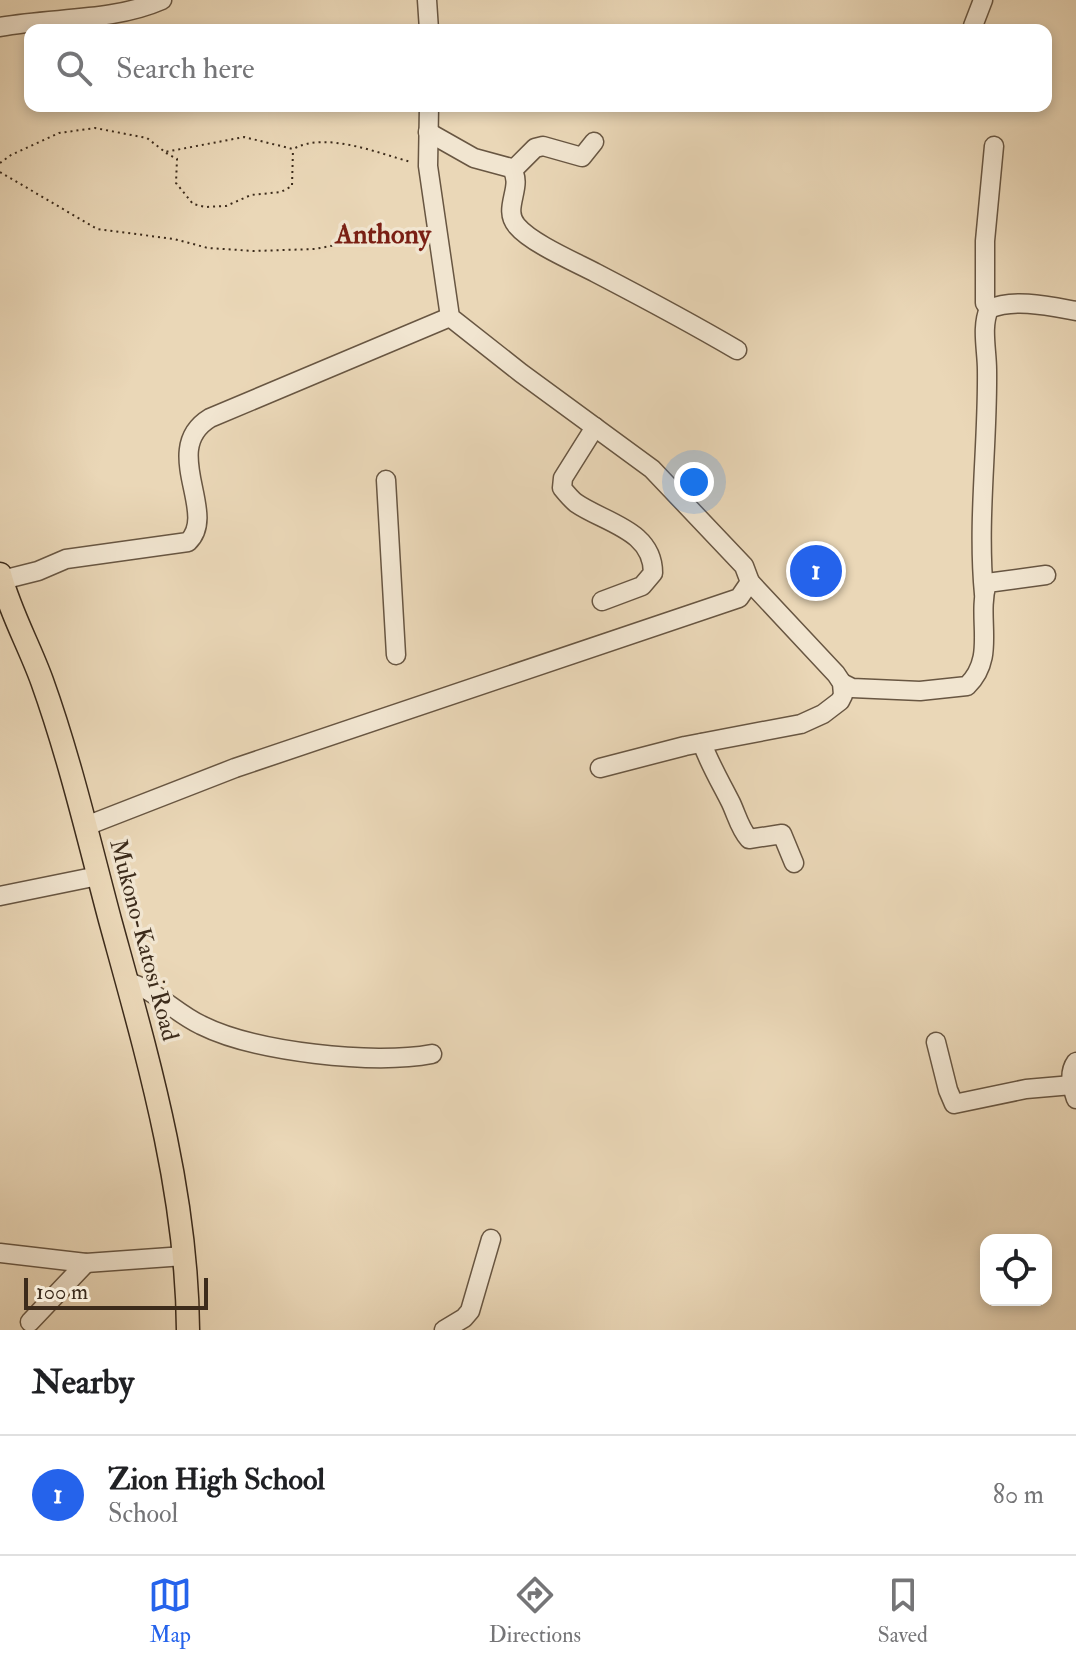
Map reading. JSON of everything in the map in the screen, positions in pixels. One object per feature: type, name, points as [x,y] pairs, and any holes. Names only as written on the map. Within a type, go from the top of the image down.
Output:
[{"type":"main road","name":"Mukono-Katosi Road","points":[[1,577],[19,630],[42,680],[86,826],[148,1054],[165,1127],[184,1256],[188,1330]]},
{"type":"street","points":[[0,27],[101,15],[148,6],[162,0]]},
{"type":"street","points":[[427,0],[429,24]]},
{"type":"street","points":[[974,24],[983,0]]},
{"type":"street","points":[[429,112],[428,166],[450,317],[652,469],[744,566],[750,582],[842,683],[840,701],[823,714],[801,724],[635,757],[600,768]]},
{"type":"street","points":[[428,132],[474,158],[502,164],[513,170],[517,182],[511,209],[512,219],[518,227],[551,249],[737,350]]},
{"type":"street","points":[[513,170],[535,148],[543,146],[582,157],[594,142]]},
{"type":"street","points":[[989,309],[985,303],[985,254],[994,146]]},
{"type":"street","points":[[842,683],[852,688],[920,691],[967,686],[983,663],[984,594],[980,536],[987,370],[985,317],[989,309],[999,304],[1076,311]]},
{"type":"street","points":[[1,577],[38,571],[66,559],[188,542],[195,536],[197,523],[189,453],[190,437],[198,426],[210,418],[450,317]]},
{"type":"street","points":[[595,427],[563,478],[562,488],[575,502],[641,540],[653,564],[653,573],[642,586],[602,601]]},
{"type":"street","points":[[386,480],[396,655]]},
{"type":"street","points":[[984,594],[987,583],[1046,575]]},
{"type":"street","points":[[86,826],[235,768],[739,598],[750,582]]},
{"type":"street","points":[[702,743],[712,771],[731,802],[743,833],[749,839],[782,834],[794,863]]},
{"type":"street","points":[[0,896],[98,876]]},
{"type":"street","points":[[127,982],[144,986],[174,1010],[232,1038],[300,1051],[393,1060],[432,1054]]},
{"type":"street","points":[[936,1042],[954,1104],[1026,1089],[1074,1092],[1073,1066],[1076,1062]]},
{"type":"street","points":[[444,1330],[470,1311],[491,1239]]},
{"type":"street","points":[[0,1253],[86,1263],[184,1256]]},
{"type":"street","points":[[30,1322],[86,1263]]},
{"type":"path","points":[[0,163],[59,133],[95,128],[147,138],[177,159],[176,183],[193,204],[216,208],[251,195],[288,190],[292,186],[293,149]]},
{"type":"path","points":[[165,152],[244,137],[293,149],[300,145],[327,142],[428,166]]},
{"type":"path","points":[[0,172],[97,229],[159,237],[208,248],[315,249],[437,226]]},
{"type":"place","name":"Zion High School","points":[[816,571]]},
{"type":"district","name":"Anthony","points":[[383,234]]}]
